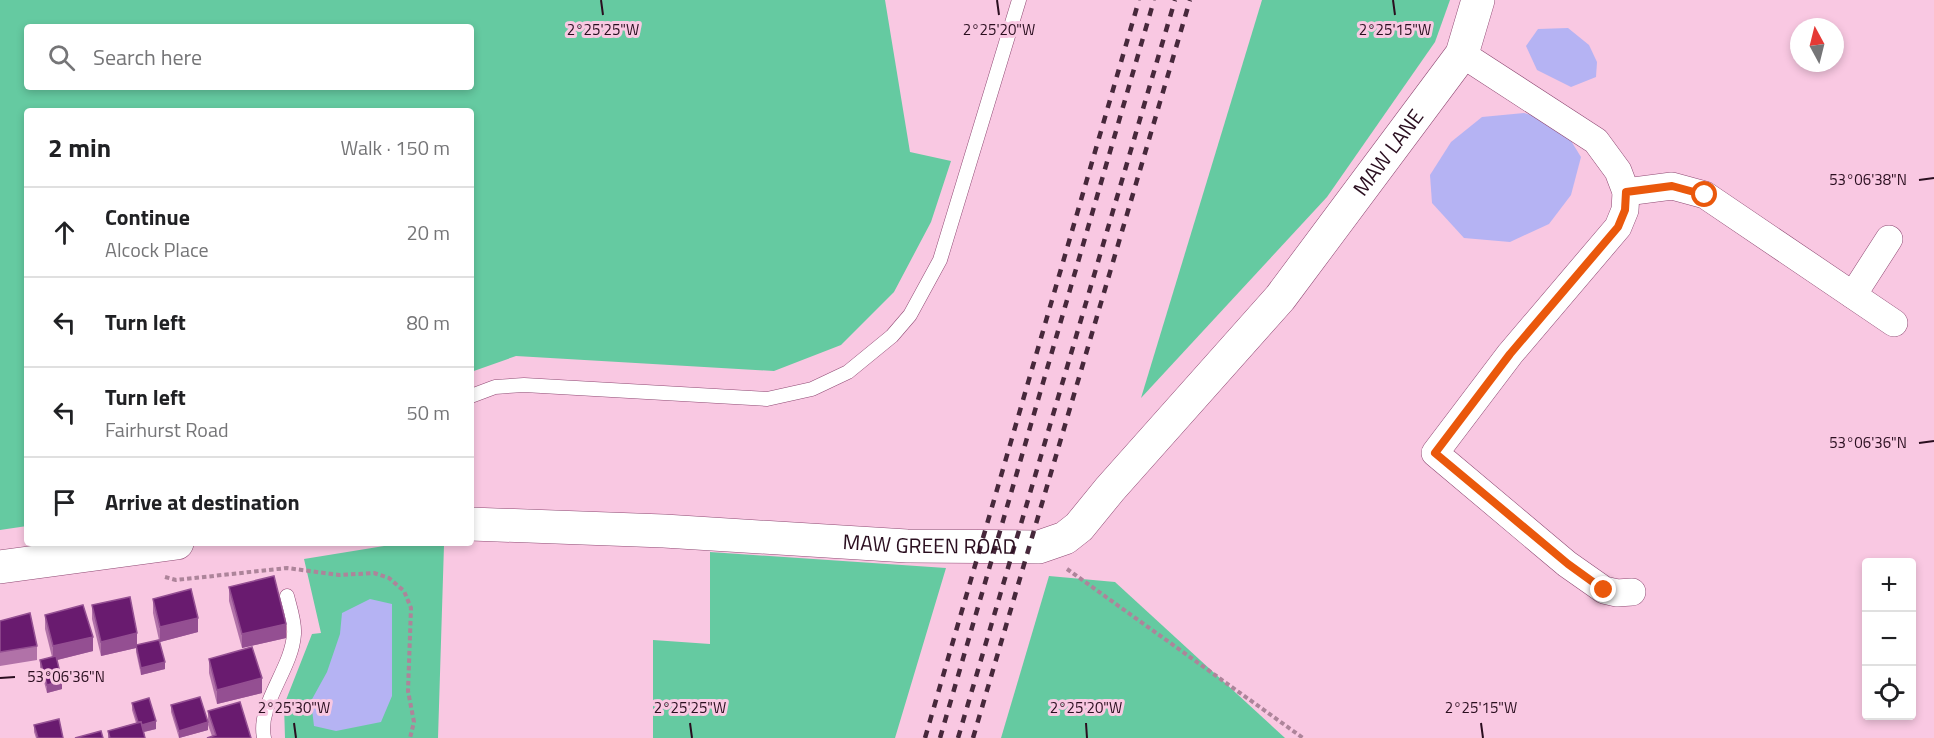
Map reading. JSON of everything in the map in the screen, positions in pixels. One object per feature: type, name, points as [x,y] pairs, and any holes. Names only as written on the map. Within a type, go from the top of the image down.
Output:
[{"type":"street","name":"MAW LANE","points":[[1280,298],[1462,54],[1478,0]]},
{"type":"street","points":[[1462,54],[1596,141],[1618,171],[1626,192],[1625,210],[1618,227],[1510,354],[1435,453],[1568,564],[1604,590],[1617,593],[1632,592]]},
{"type":"street","points":[[1626,192],[1672,186],[1705,195],[1894,323]]},
{"type":"street","points":[[1853,295],[1889,239]]},
{"type":"street","name":"MAW GREEN ROAD","points":[[474,524],[664,531],[907,546],[1039,548],[1065,538],[1079,527],[1280,298]]},
{"type":"street","points":[[0,567],[155,546]]},
{"type":"lane","points":[[474,395],[495,387],[524,385],[767,399],[812,389],[848,372],[892,336],[910,315],[940,260],[1019,0]]},
{"type":"lane","points":[[264,738],[265,715],[290,656],[295,632],[287,596]]},
{"type":"path","points":[[1080,578],[1303,738]]},
{"type":"green space","points":[[0,0],[885,0],[910,152],[951,161],[931,222],[894,292],[841,345],[774,371],[516,356],[474,371],[474,108],[24,108],[24,526],[0,530]]},
{"type":"green space","points":[[1262,0],[1450,0],[1435,42],[1327,197],[1141,398]]},
{"type":"green space","points":[[384,546],[444,546],[438,738],[285,738],[284,705],[312,634],[321,633],[304,559]]},
{"type":"green space","points":[[710,552],[946,568],[895,738],[653,738],[653,640],[710,644]]},
{"type":"green space","points":[[1049,576],[1115,582],[1285,738],[1001,738]]},
{"type":"water","points":[[1568,28],[1589,45],[1597,62],[1596,77],[1571,87],[1537,70],[1526,46],[1538,29]]},
{"type":"water","points":[[1524,113],[1560,123],[1581,157],[1571,195],[1549,224],[1510,242],[1464,238],[1432,203],[1430,175],[1451,142],[1482,117]]},
{"type":"water","points":[[370,599],[392,604],[392,696],[381,722],[336,731],[314,726],[311,701],[327,672],[340,634],[342,613]]},
{"type":"building","points":[[274,576],[286,624],[242,634],[229,587]]},
{"type":"building","points":[[191,589],[198,618],[160,627],[153,599]]},
{"type":"building","points":[[130,597],[137,633],[101,642],[92,605]]},
{"type":"building","points":[[83,605],[93,637],[53,646],[45,615]]},
{"type":"building","points":[[30,613],[37,646],[0,652],[0,621]]},
{"type":"building","points":[[159,640],[165,662],[141,668],[136,645]]},
{"type":"building","points":[[252,647],[262,678],[217,690],[209,659]]},
{"type":"building","points":[[56,656],[62,681],[47,685],[40,660]]},
{"type":"building","points":[[200,697],[208,722],[179,731],[171,705]]},
{"type":"building","points":[[149,698],[156,721],[142,725],[138,722],[132,703]]},
{"type":"building","points":[[240,702],[251,738],[207,738],[216,735],[208,711]]},
{"type":"building","points":[[59,719],[63,738],[38,738],[34,725]]},
{"type":"building","points":[[141,722],[145,738],[110,738],[108,731]]},
{"type":"building","points":[[101,731],[103,738],[75,738]]},
{"type":"railway","points":[[925,738],[1139,0]]},
{"type":"railway","points":[[940,738],[1154,0]]},
{"type":"railway","points":[[958,738],[1175,0]]},
{"type":"railway","points":[[973,738],[1190,0]]},
{"type":"route","points":[[1604,590],[1568,564],[1435,453],[1510,354],[1618,227],[1625,210],[1626,192],[1672,186],[1705,195]]}]
